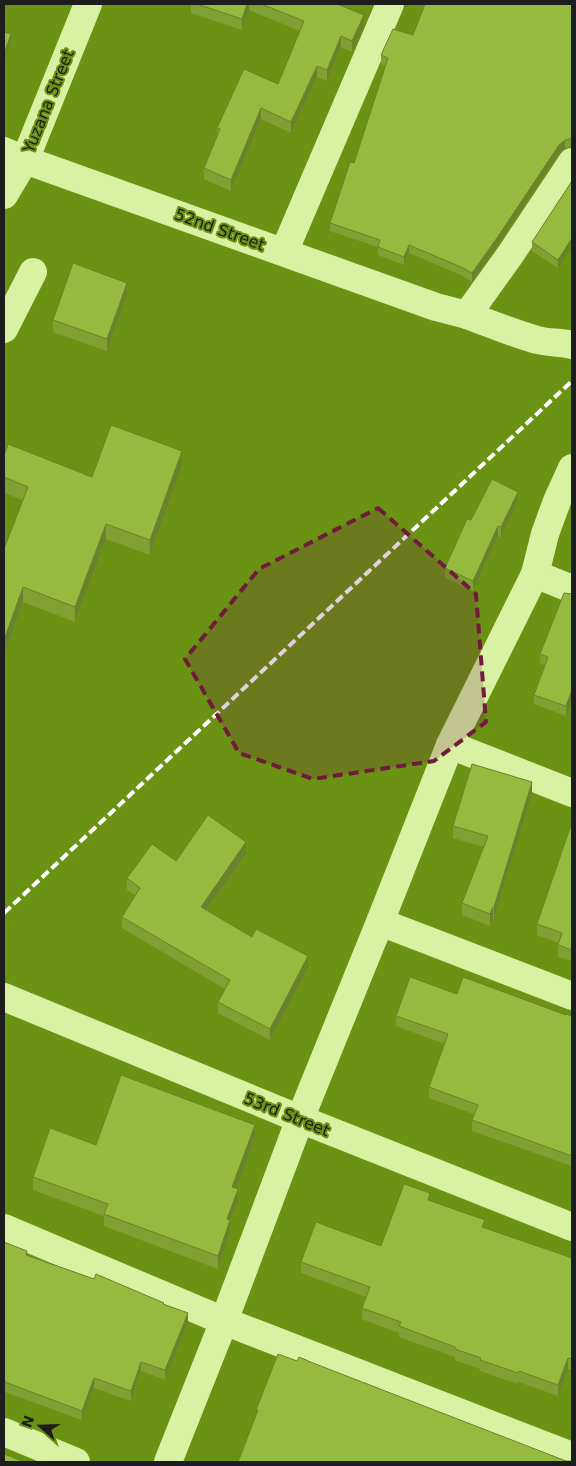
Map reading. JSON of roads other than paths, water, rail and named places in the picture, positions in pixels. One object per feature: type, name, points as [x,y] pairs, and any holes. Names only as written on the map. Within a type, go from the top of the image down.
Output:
[{"type":"street","name":"Yuzana Street","points":[[4,195],[14,155],[88,4]]},
{"type":"street","points":[[284,252],[390,4]]},
{"type":"street","name":"52nd Street","points":[[14,155],[436,307],[467,315],[503,329],[540,340],[572,345]]},
{"type":"street","points":[[467,315],[510,255],[572,162]]},
{"type":"street","points":[[4,329],[33,272]]},
{"type":"street","points":[[168,1462],[224,1321],[300,1119],[450,745],[534,574],[556,501],[572,468]]},
{"type":"street","points":[[534,574],[572,589]]},
{"type":"street","points":[[450,745],[572,793]]},
{"type":"street","points":[[380,922],[572,996]]},
{"type":"street","name":"53rd Street","points":[[4,997],[300,1119],[572,1227]]},
{"type":"street","points":[[4,1228],[224,1321],[572,1456]]},
{"type":"street","points":[[4,1432],[76,1462]]},
{"type":"railway","points":[[4,913],[572,381]]}]
